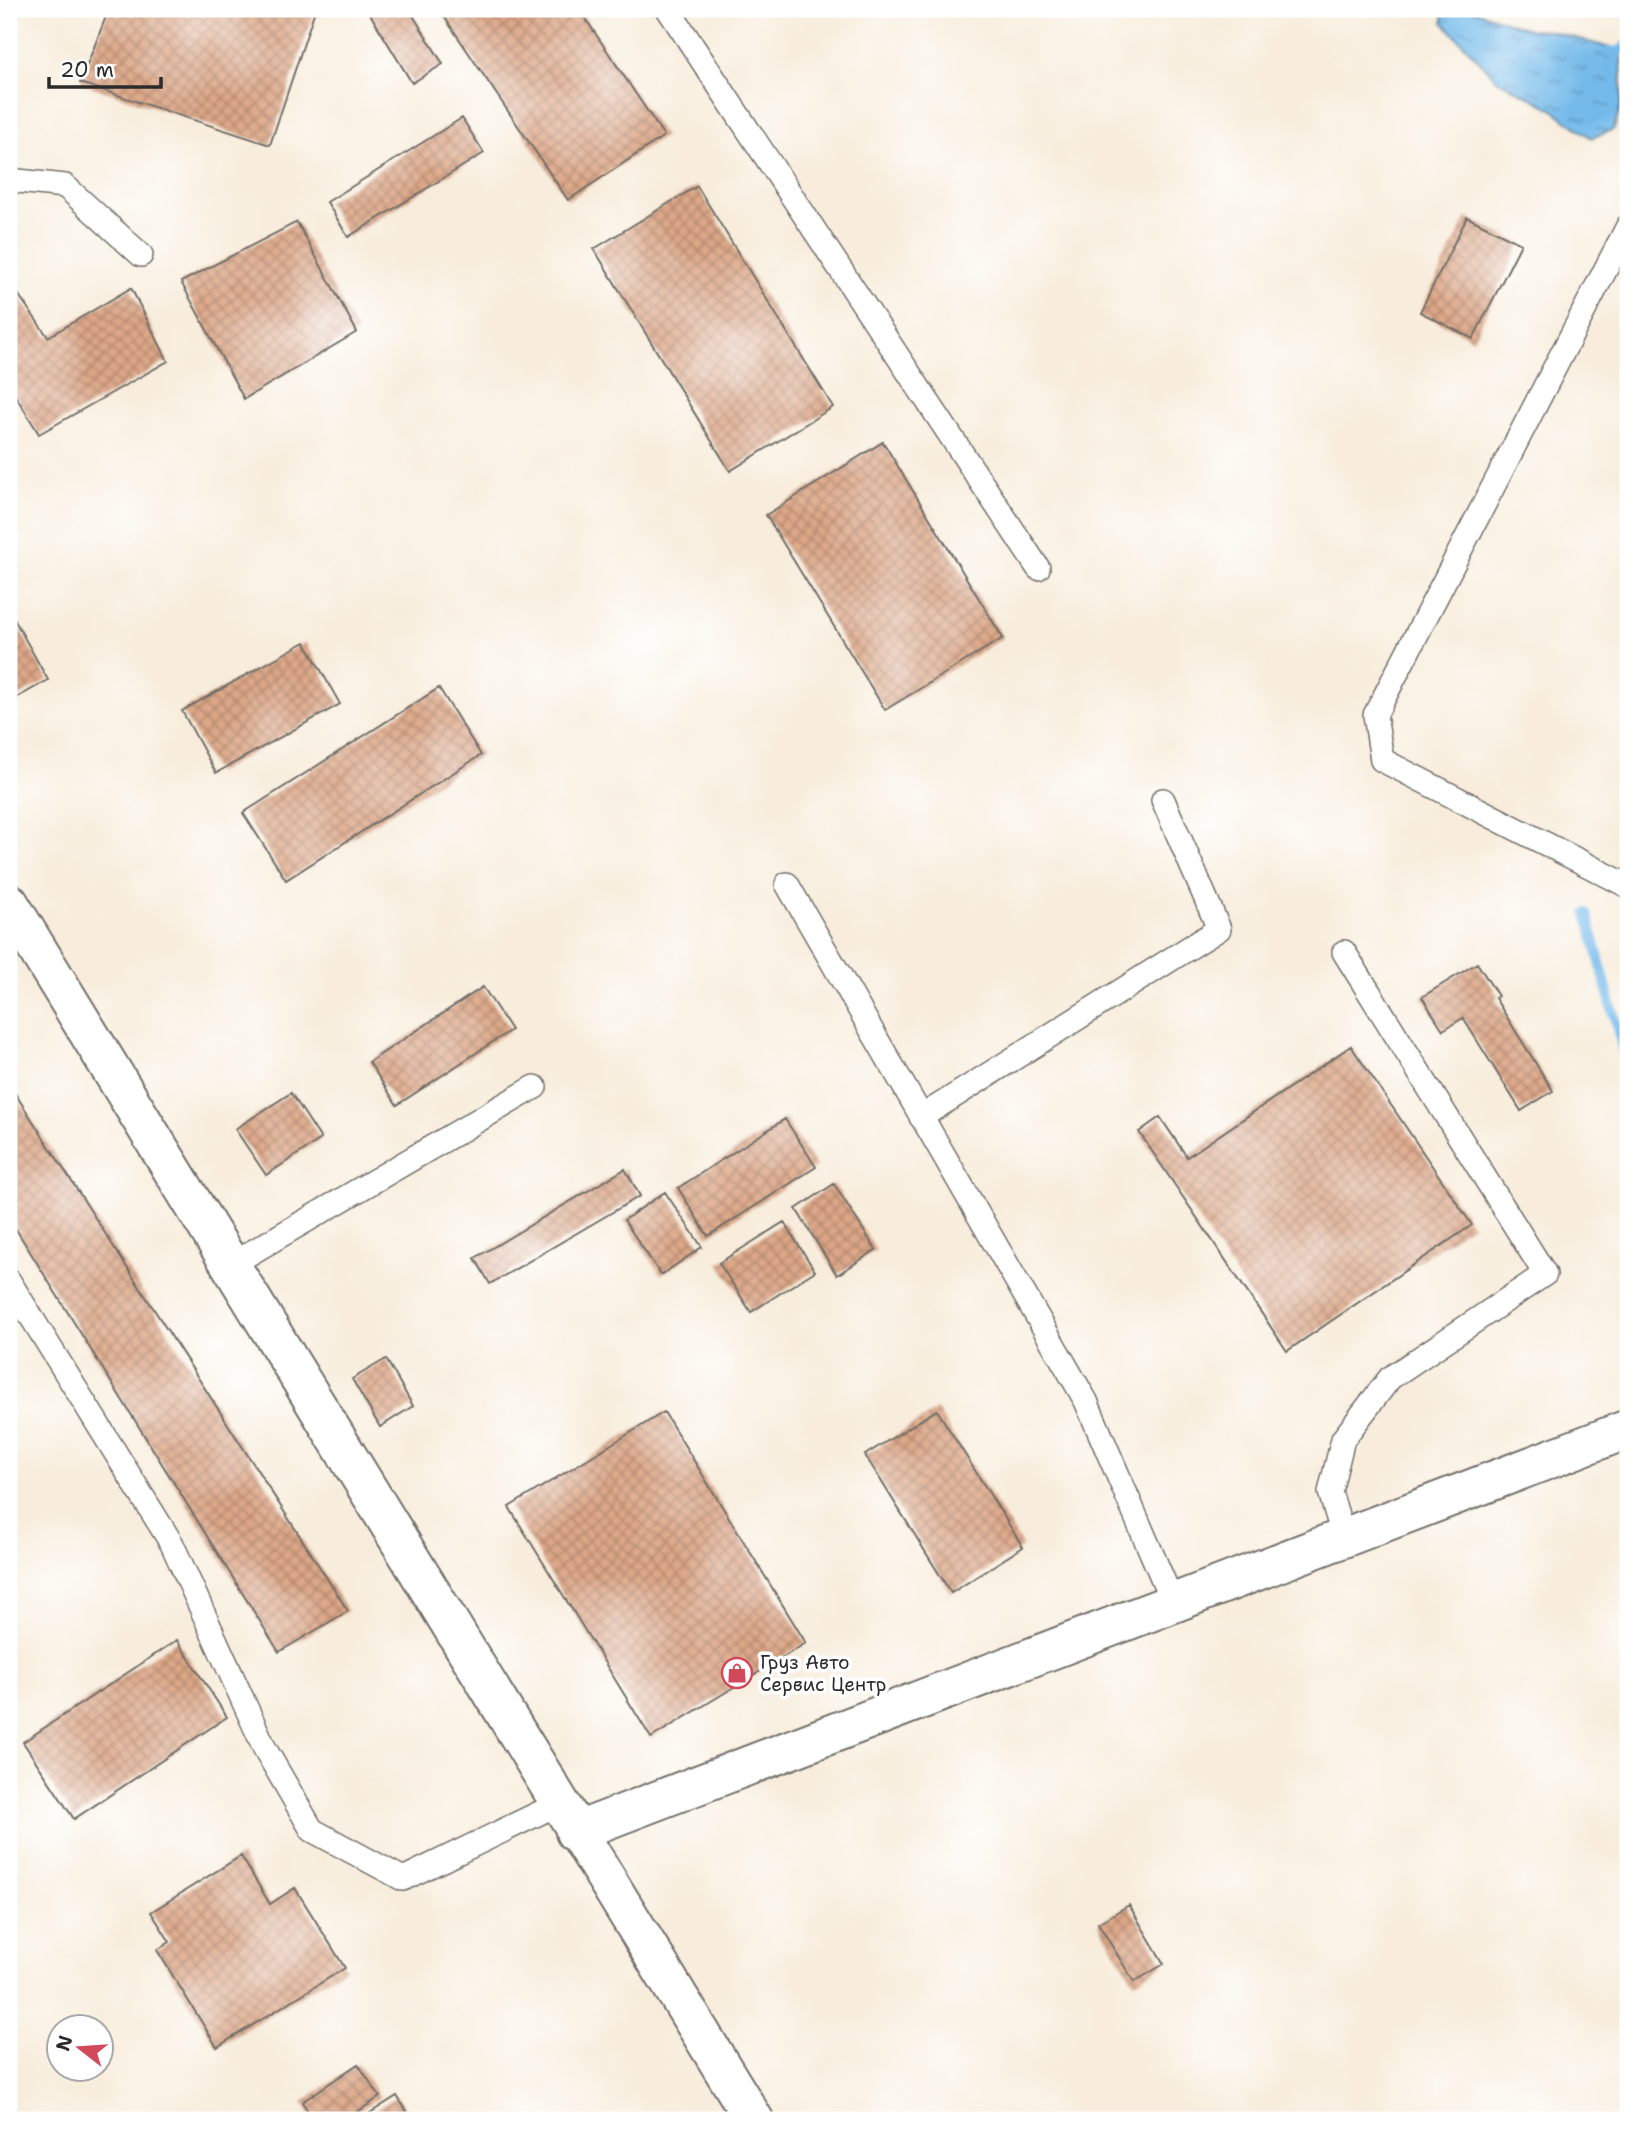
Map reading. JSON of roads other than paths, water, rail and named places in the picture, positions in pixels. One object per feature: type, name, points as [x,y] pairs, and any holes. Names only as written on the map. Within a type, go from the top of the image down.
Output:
[{"type":"street","points":[[9,903],[754,2120]]},
{"type":"street","points":[[567,1818],[1173,1603],[1628,1429]]},
{"type":"lane","points":[[668,9],[1038,568]]},
{"type":"lane","points":[[9,180],[65,186],[141,255]]},
{"type":"lane","points":[[1628,226],[1376,715],[1382,760],[1628,886]]},
{"type":"lane","points":[[922,1117],[1219,929],[1163,800]]},
{"type":"lane","points":[[787,884],[1086,1401],[1173,1603]]},
{"type":"lane","points":[[1344,951],[1545,1274],[1390,1378],[1343,1439],[1329,1492],[1344,1538]]},
{"type":"lane","points":[[230,1265],[535,1087]]},
{"type":"lane","points":[[9,1281],[172,1545],[265,1749],[312,1830],[403,1879],[567,1818]]},
{"type":"water","points":[[1443,9],[1470,9],[1531,30],[1551,31],[1621,51],[1621,101],[1613,130],[1591,138],[1549,107],[1496,79],[1443,22]]},
{"type":"waterway","points":[[1607,52],[1621,51],[1628,43]]},
{"type":"waterway","points":[[1587,913],[1628,1069]]},
{"type":"place","name":"Груз Авто Сервис Центр","points":[[737,1673]]}]
